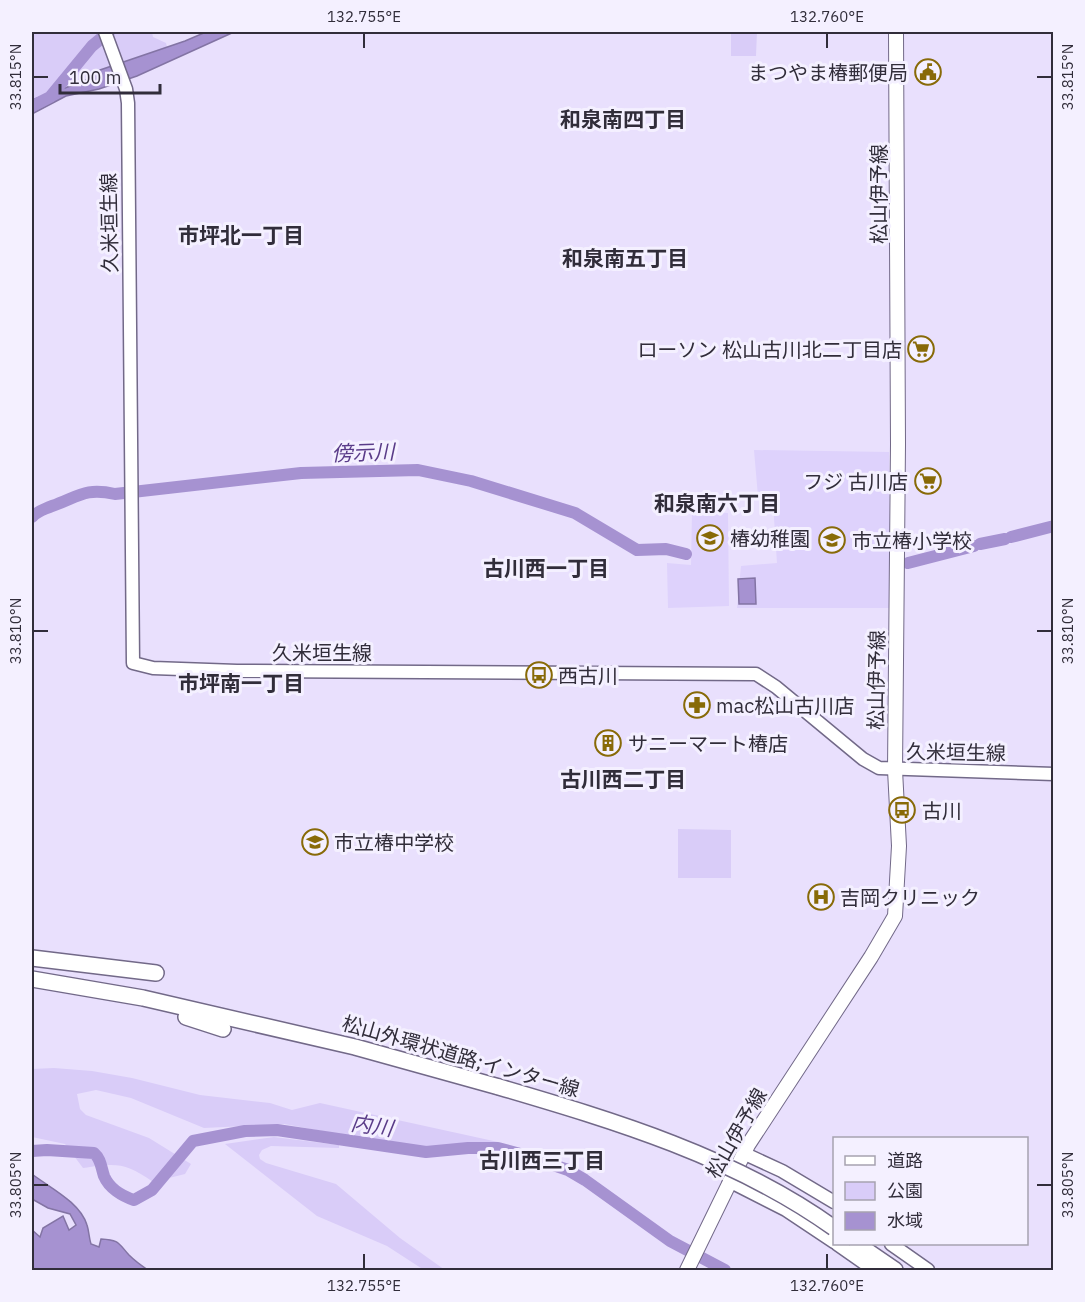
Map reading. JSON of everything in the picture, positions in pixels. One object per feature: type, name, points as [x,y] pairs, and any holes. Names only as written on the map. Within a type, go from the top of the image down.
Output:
[{"type":"highway","points":[[32,958],[89,967],[156,973]]},
{"type":"highway","name":"松山外環状道路;インター線","points":[[32,978],[142,998],[355,1047],[499,1087],[611,1122],[714,1160],[777,1192],[833,1227]]},
{"type":"highway","points":[[32,986],[168,1012],[223,1029]]},
{"type":"highway","points":[[858,1245],[895,1270]]},
{"type":"main road","name":"久米垣生線","points":[[105,32],[126,89],[128,103],[133,663],[153,668],[237,671],[756,674],[776,687],[863,759],[879,768],[1053,774]]},
{"type":"main road","name":"松山伊予線","points":[[687,1270],[743,1153],[893,922],[898,888],[899,846],[895,770],[898,444],[896,32]]},
{"type":"main road","points":[[743,1153],[833,1201]]},
{"type":"main road","points":[[729,1181],[786,1210],[833,1241]]},
{"type":"main road","points":[[839,1245],[874,1270]]},
{"type":"main road","points":[[892,1245],[928,1270]]},
{"type":"shaded area","name":"市立椿小学校","points":[[754,450],[889,452],[890,608],[737,608],[741,566],[777,563],[773,503],[758,496]]},
{"type":"shaded area","name":"椿幼稚園","points":[[692,512],[728,513],[729,606],[668,608],[667,563],[691,565]]},
{"type":"green space","points":[[32,32],[152,32],[153,37],[166,43],[167,47],[100,70],[84,81],[32,100]]},
{"type":"green space","points":[[731,32],[757,32],[756,56],[731,56]]},
{"type":"green space","points":[[678,829],[731,830],[731,878],[678,878]]},
{"type":"green space","points":[[32,1069],[92,1071],[132,1078],[200,1095],[270,1103],[292,1110],[320,1103],[498,1142],[443,1146],[425,1150],[284,1124],[204,1128],[131,1098],[96,1090],[77,1094],[80,1109],[86,1115],[149,1138],[191,1164],[185,1174],[153,1182],[127,1167],[104,1165],[83,1168],[65,1144],[32,1137]]},
{"type":"green space","points":[[274,1137],[339,1145],[339,1148],[271,1146],[262,1150],[259,1155],[260,1159],[266,1163],[336,1184],[400,1238],[445,1270],[424,1270],[387,1246],[317,1216],[225,1144]]},
{"type":"water","points":[[206,32],[234,32],[137,76],[99,89],[66,96],[32,114],[32,100],[84,81],[100,70]]},
{"type":"water","points":[[755,578],[756,604],[739,604],[738,579]]},
{"type":"water","points":[[32,1174],[64,1196],[78,1209],[87,1225],[91,1244],[99,1247],[101,1239],[115,1241],[148,1270],[32,1270],[32,1230],[40,1237],[43,1228],[63,1216],[69,1230],[76,1225],[70,1214],[48,1208],[32,1199]]},
{"type":"waterway","points":[[32,106],[50,97],[92,46],[109,32]]},
{"type":"waterway","name":"傍示川","points":[[32,517],[41,510],[89,492],[115,494],[301,473],[418,470],[471,481],[575,513],[637,550],[666,549],[686,554]]},
{"type":"waterway","name":"傍示川","points":[[1011,537],[1054,526]]},
{"type":"waterway","name":"傍示川","points":[[980,544],[1005,539]]},
{"type":"waterway","name":"傍示川","points":[[908,563],[974,546]]},
{"type":"waterway","name":"内川","points":[[32,1151],[94,1153],[109,1184],[121,1194],[134,1200],[152,1190],[193,1141],[245,1131],[277,1130],[426,1152],[498,1148],[568,1170],[670,1241],[725,1270]]},
{"type":"place","name":"まつやま椿郵便局","points":[[928,72]]},
{"type":"place","name":"ローソン 松山古川北二丁目店","points":[[921,349]]},
{"type":"place","name":"フジ 古川店","points":[[928,481]]},
{"type":"place","name":"椿幼稚園","points":[[710,538]]},
{"type":"place","name":"市立椿小学校","points":[[832,540]]},
{"type":"place","name":"西古川","points":[[539,675]]},
{"type":"place","name":"mac松山古川店","points":[[697,705]]},
{"type":"place","name":"サニーマート椿店","points":[[608,743]]},
{"type":"place","name":"古川","points":[[902,810]]},
{"type":"place","name":"市立椿中学校","points":[[315,842]]},
{"type":"place","name":"吉岡クリニック","points":[[821,897]]},
{"type":"district","name":"和泉南四丁目","points":[[623,119]]},
{"type":"district","name":"市坪北一丁目","points":[[241,235]]},
{"type":"district","name":"和泉南五丁目","points":[[625,258]]},
{"type":"district","name":"和泉南六丁目","points":[[717,503]]},
{"type":"district","name":"古川西一丁目","points":[[546,568]]},
{"type":"district","name":"市坪南一丁目","points":[[241,683]]},
{"type":"district","name":"古川西二丁目","points":[[623,779]]},
{"type":"district","name":"古川西三丁目","points":[[542,1160]]}]
